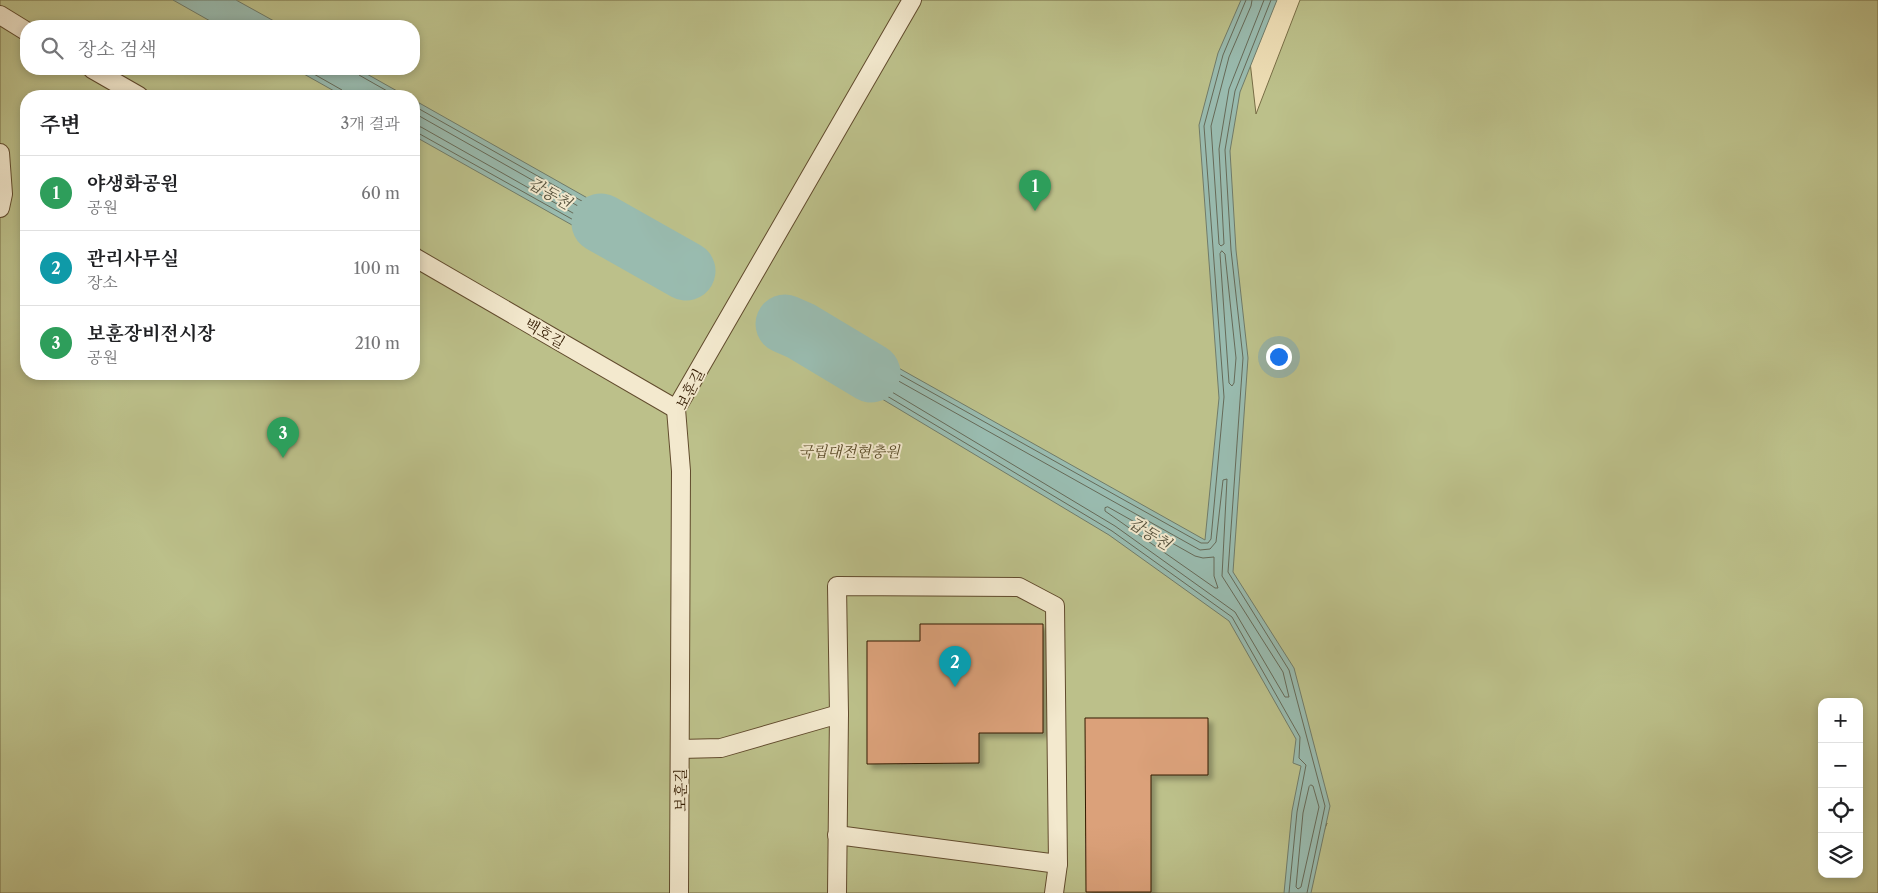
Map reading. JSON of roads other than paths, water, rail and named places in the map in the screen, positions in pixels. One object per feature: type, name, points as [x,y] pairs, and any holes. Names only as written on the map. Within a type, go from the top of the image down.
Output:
[{"type":"lane","name":"보훈길","points":[[679,893],[681,471],[676,409],[912,0]]},
{"type":"lane","points":[[0,15],[20,27]]},
{"type":"lane","points":[[102,75],[129,90]]},
{"type":"lane","points":[[0,153],[3,194],[0,208]]},
{"type":"lane","name":"백호길","points":[[420,260],[676,409]]},
{"type":"lane","points":[[836,893],[839,714],[836,586],[1019,587],[1055,606],[1058,864],[1054,893]]},
{"type":"lane","points":[[680,749],[721,748],[839,714]]},
{"type":"lane","points":[[836,835],[1058,864]]},
{"type":"water","points":[[173,0],[236,0],[272,20],[208,20]]},
{"type":"water","points":[[1241,0],[1277,0],[1240,92],[1230,151],[1236,250],[1248,358],[1233,572],[1294,668],[1330,806],[1311,893],[1284,893],[1292,811],[1301,766],[1293,763],[1296,739],[1229,621],[1109,535],[802,351],[799,342],[801,331],[822,325],[1205,540],[1219,398],[1199,125],[1218,53]]},
{"type":"water","points":[[306,75],[369,75],[395,90],[332,90]]},
{"type":"water","points":[[420,103],[660,239],[670,252],[671,264],[661,270],[643,265],[420,139]]},
{"type":"waterway","name":"갑동천","points":[[601,223],[686,271]]},
{"type":"waterway","name":"갑동천","points":[[785,324],[801,331],[871,373]]},
{"type":"place","name":"야생화공원","points":[[1035,211]]},
{"type":"place","name":"보훈장비전시장","points":[[283,458]]},
{"type":"place","name":"관리사무실","points":[[955,687]]},
{"type":"park label","name":"국립대전현충원","points":[[849,451]]}]
